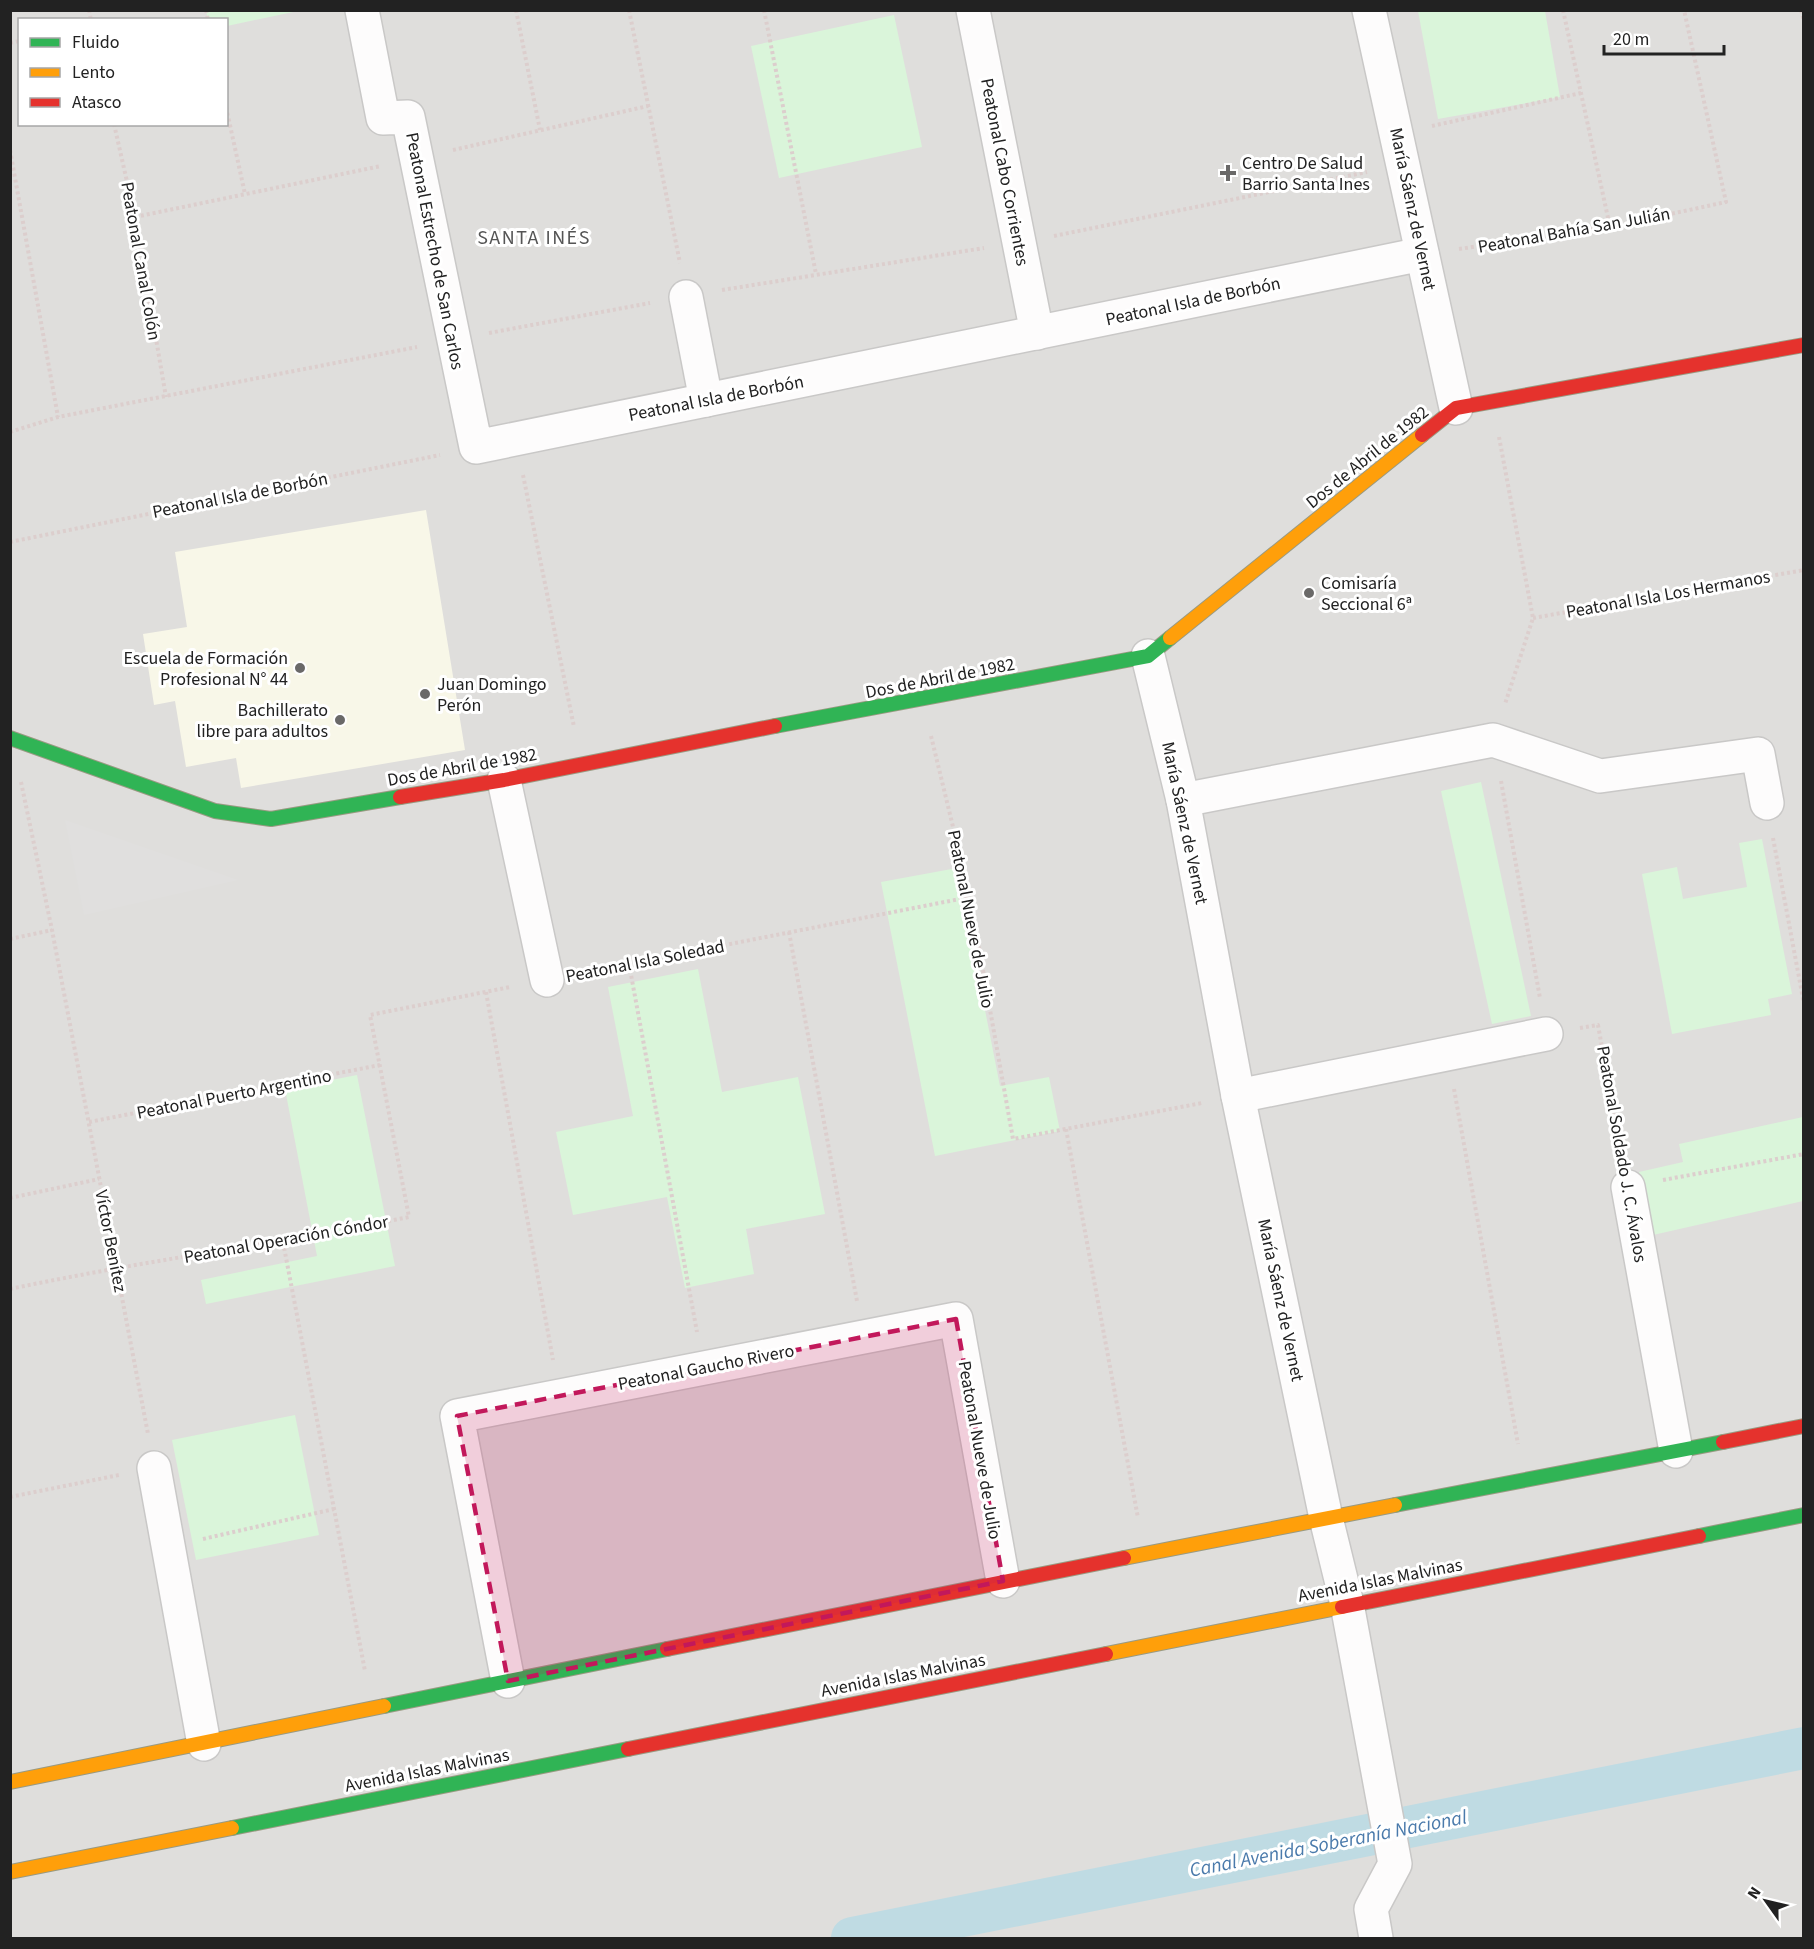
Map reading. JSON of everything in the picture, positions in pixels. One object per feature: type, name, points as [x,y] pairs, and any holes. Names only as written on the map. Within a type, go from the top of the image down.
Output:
[{"type":"street","name":"Peatonal Estrecho de San Carlos","points":[[362,10],[383,118],[408,117],[476,447]]},
{"type":"street","name":"Peatonal Cabo Corrientes","points":[[974,10],[1037,333]]},
{"type":"street","name":"María Sáenz de Vernet","points":[[1369,10],[1456,408]]},
{"type":"street","name":"Peatonal Isla de Borbón","points":[[476,447],[1422,254]]},
{"type":"street","points":[[686,297],[706,400]]},
{"type":"street","name":"Dos de Abril de 1982","points":[[11,738],[215,811],[271,819],[504,780],[581,763],[1148,656],[1456,408],[1803,345]]},
{"type":"street","name":"María Sáenz de Vernet","points":[[1148,656],[1183,800],[1238,1096],[1326,1518],[1347,1604],[1395,1864],[1371,1909],[1376,1938]]},
{"type":"street","points":[[1183,800],[1493,740],[1600,776],[1758,754],[1767,803]]},
{"type":"street","points":[[504,780],[547,980]]},
{"type":"street","points":[[1238,1096],[1447,1052],[1546,1034]]},
{"type":"street","name":"Peatonal Soldado J. C. Ávalos","points":[[1628,1187],[1676,1451]]},
{"type":"street","name":"Peatonal Gaucho Rivero","points":[[508,1680],[457,1416],[956,1318]]},
{"type":"street","name":"Peatonal Nueve de Julio","points":[[956,1318],[1004,1581]]},
{"type":"street","points":[[10,1782],[373,1711],[508,1680],[1004,1581],[1525,1482],[1803,1426]]},
{"type":"street","points":[[154,1468],[204,1744]]},
{"type":"street","name":"Avenida Islas Malvinas","points":[[10,1872],[1803,1515]]},
{"type":"path","points":[[516,10],[540,130]]},
{"type":"path","points":[[629,10],[686,297]]},
{"type":"path","points":[[764,10],[816,274]]},
{"type":"path","points":[[1563,10],[1610,227]]},
{"type":"path","name":"Peatonal Bahía San Julián","points":[[1422,254],[1610,227],[1726,202],[1684,10]]},
{"type":"path","points":[[1801,10],[1803,21]]},
{"type":"path","points":[[1396,134],[1581,93]]},
{"type":"path","points":[[228,116],[245,194]]},
{"type":"path","name":"Peatonal Canal Colón","points":[[114,126],[135,217],[165,397]]},
{"type":"path","points":[[10,150],[58,417]]},
{"type":"path","points":[[1492,400],[1533,618],[1493,740],[1546,1034]]},
{"type":"path","points":[[516,439],[581,763]]},
{"type":"path","name":"Peatonal Isla de Borbón","points":[[10,542],[476,447]]},
{"type":"path","name":"Peatonal Isla Los Hermanos","points":[[1533,618],[1803,570]]},
{"type":"path","name":"Peatonal Nueve de Julio","points":[[922,700],[970,897],[1013,1139],[1066,1129]]},
{"type":"path","name":"Víctor Benítez","points":[[11,738],[52,930],[154,1468]]},
{"type":"path","points":[[1767,803],[1803,1003]]},
{"type":"path","name":"Peatonal Isla Soledad","points":[[380,1065],[370,1015],[970,897]]},
{"type":"path","points":[[10,939],[52,930]]},
{"type":"path","points":[[789,932],[863,1336]]},
{"type":"path","points":[[629,964],[703,1368]]},
{"type":"path","points":[[486,992],[560,1396]]},
{"type":"path","name":"Peatonal Soldado J. C. Ávalos","points":[[1546,1034],[1598,1025],[1628,1187]]},
{"type":"path","points":[[1447,1052],[1525,1482]]},
{"type":"path","name":"Peatonal Puerto Argentino","points":[[89,1122],[380,1065]]},
{"type":"path","name":"Peatonal Operación Cóndor","points":[[10,1289],[116,1266],[283,1242],[409,1217],[380,1065]]},
{"type":"path","points":[[1145,1554],[1066,1129],[1238,1096]]},
{"type":"path","points":[[1628,1187],[1803,1155]]},
{"type":"path","points":[[10,1198],[99,1179]]},
{"type":"path","points":[[283,1242],[373,1711]]},
{"type":"path","points":[[10,1497],[154,1468]]},
{"type":"path","points":[[168,1547],[334,1509]]},
{"type":"highlighted area","points":[[956,1319],[1003,1581],[508,1681],[457,1416]]},
{"type":"shaded area","points":[[11,11],[1803,11],[1803,1938],[11,1938]]},
{"type":"shaded area","name":"Escuela de Formación Profesional N° 44","points":[[426,510],[465,750],[241,788],[236,758],[186,767],[175,701],[154,705],[143,634],[187,627],[175,552]]},
{"type":"shaded area","points":[[65,820],[238,880],[84,915]]},
{"type":"green space","points":[[206,10],[298,11],[228,26],[228,18],[208,18]]},
{"type":"green space","points":[[1418,11],[1545,11],[1560,97],[1438,119]]},
{"type":"green space","points":[[894,15],[922,147],[779,178],[751,46]]},
{"type":"green space","points":[[1481,782],[1531,1016],[1492,1024],[1441,791]]},
{"type":"green space","points":[[1762,839],[1792,994],[1768,999],[1771,1015],[1672,1034],[1642,874],[1677,867],[1683,899],[1747,887],[1739,843]]},
{"type":"green space","points":[[957,868],[1000,1086],[1049,1077],[1060,1131],[935,1156],[881,882]]},
{"type":"green space","points":[[698,969],[722,1092],[798,1077],[825,1214],[746,1229],[754,1274],[685,1288],[667,1197],[573,1215],[556,1132],[633,1116],[608,987]]},
{"type":"green space","points":[[357,1075],[395,1266],[206,1304],[201,1280],[317,1256],[285,1089]]},
{"type":"green space","points":[[1803,1117],[1803,1201],[1653,1235],[1639,1172],[1683,1162],[1679,1144]]},
{"type":"green space","points":[[295,1415],[319,1535],[196,1560],[172,1440]]},
{"type":"waterway","name":"Canal Avenida Soberanía Nacional","points":[[852,1938],[1804,1748]]},
{"type":"traffic: fast","points":[[775,726],[1148,656],[1170,638]]},
{"type":"traffic: fast","points":[[10,738],[215,811],[271,819],[400,797]]},
{"type":"traffic: fast","points":[[1395,1505],[1723,1442]]},
{"type":"traffic: fast","points":[[1699,1536],[1804,1515]]},
{"type":"traffic: fast","points":[[384,1706],[667,1649]]},
{"type":"traffic: fast","points":[[232,1828],[628,1749]]},
{"type":"traffic: slow","points":[[1170,638],[1422,435]]},
{"type":"traffic: slow","points":[[1124,1558],[1395,1505]]},
{"type":"traffic: slow","points":[[1106,1654],[1342,1607]]},
{"type":"traffic: slow","points":[[10,1782],[384,1706]]},
{"type":"traffic: slow","points":[[10,1872],[232,1828]]},
{"type":"traffic: jam","points":[[1422,435],[1456,408],[1804,345]]},
{"type":"traffic: jam","points":[[400,797],[504,780],[775,726]]},
{"type":"traffic: jam","points":[[1723,1442],[1804,1426]]},
{"type":"traffic: jam","points":[[1342,1607],[1699,1536]]},
{"type":"traffic: jam","points":[[667,1649],[1124,1558]]},
{"type":"traffic: jam","points":[[628,1749],[1106,1654]]},
{"type":"place","name":"Centro De Salud Barrio Santa Ines","points":[[1228,173]]},
{"type":"place","name":"Comisaría Seccional 6ª","points":[[1309,593]]},
{"type":"place","name":"Escuela de Formación Profesional N° 44","points":[[300,668]]},
{"type":"place","name":"Juan Domingo Perón","points":[[425,694]]},
{"type":"place","name":"Bachillerato libre para adultos","points":[[340,720]]},
{"type":"district","name":"SANTA INÉS","points":[[534,237]]}]
